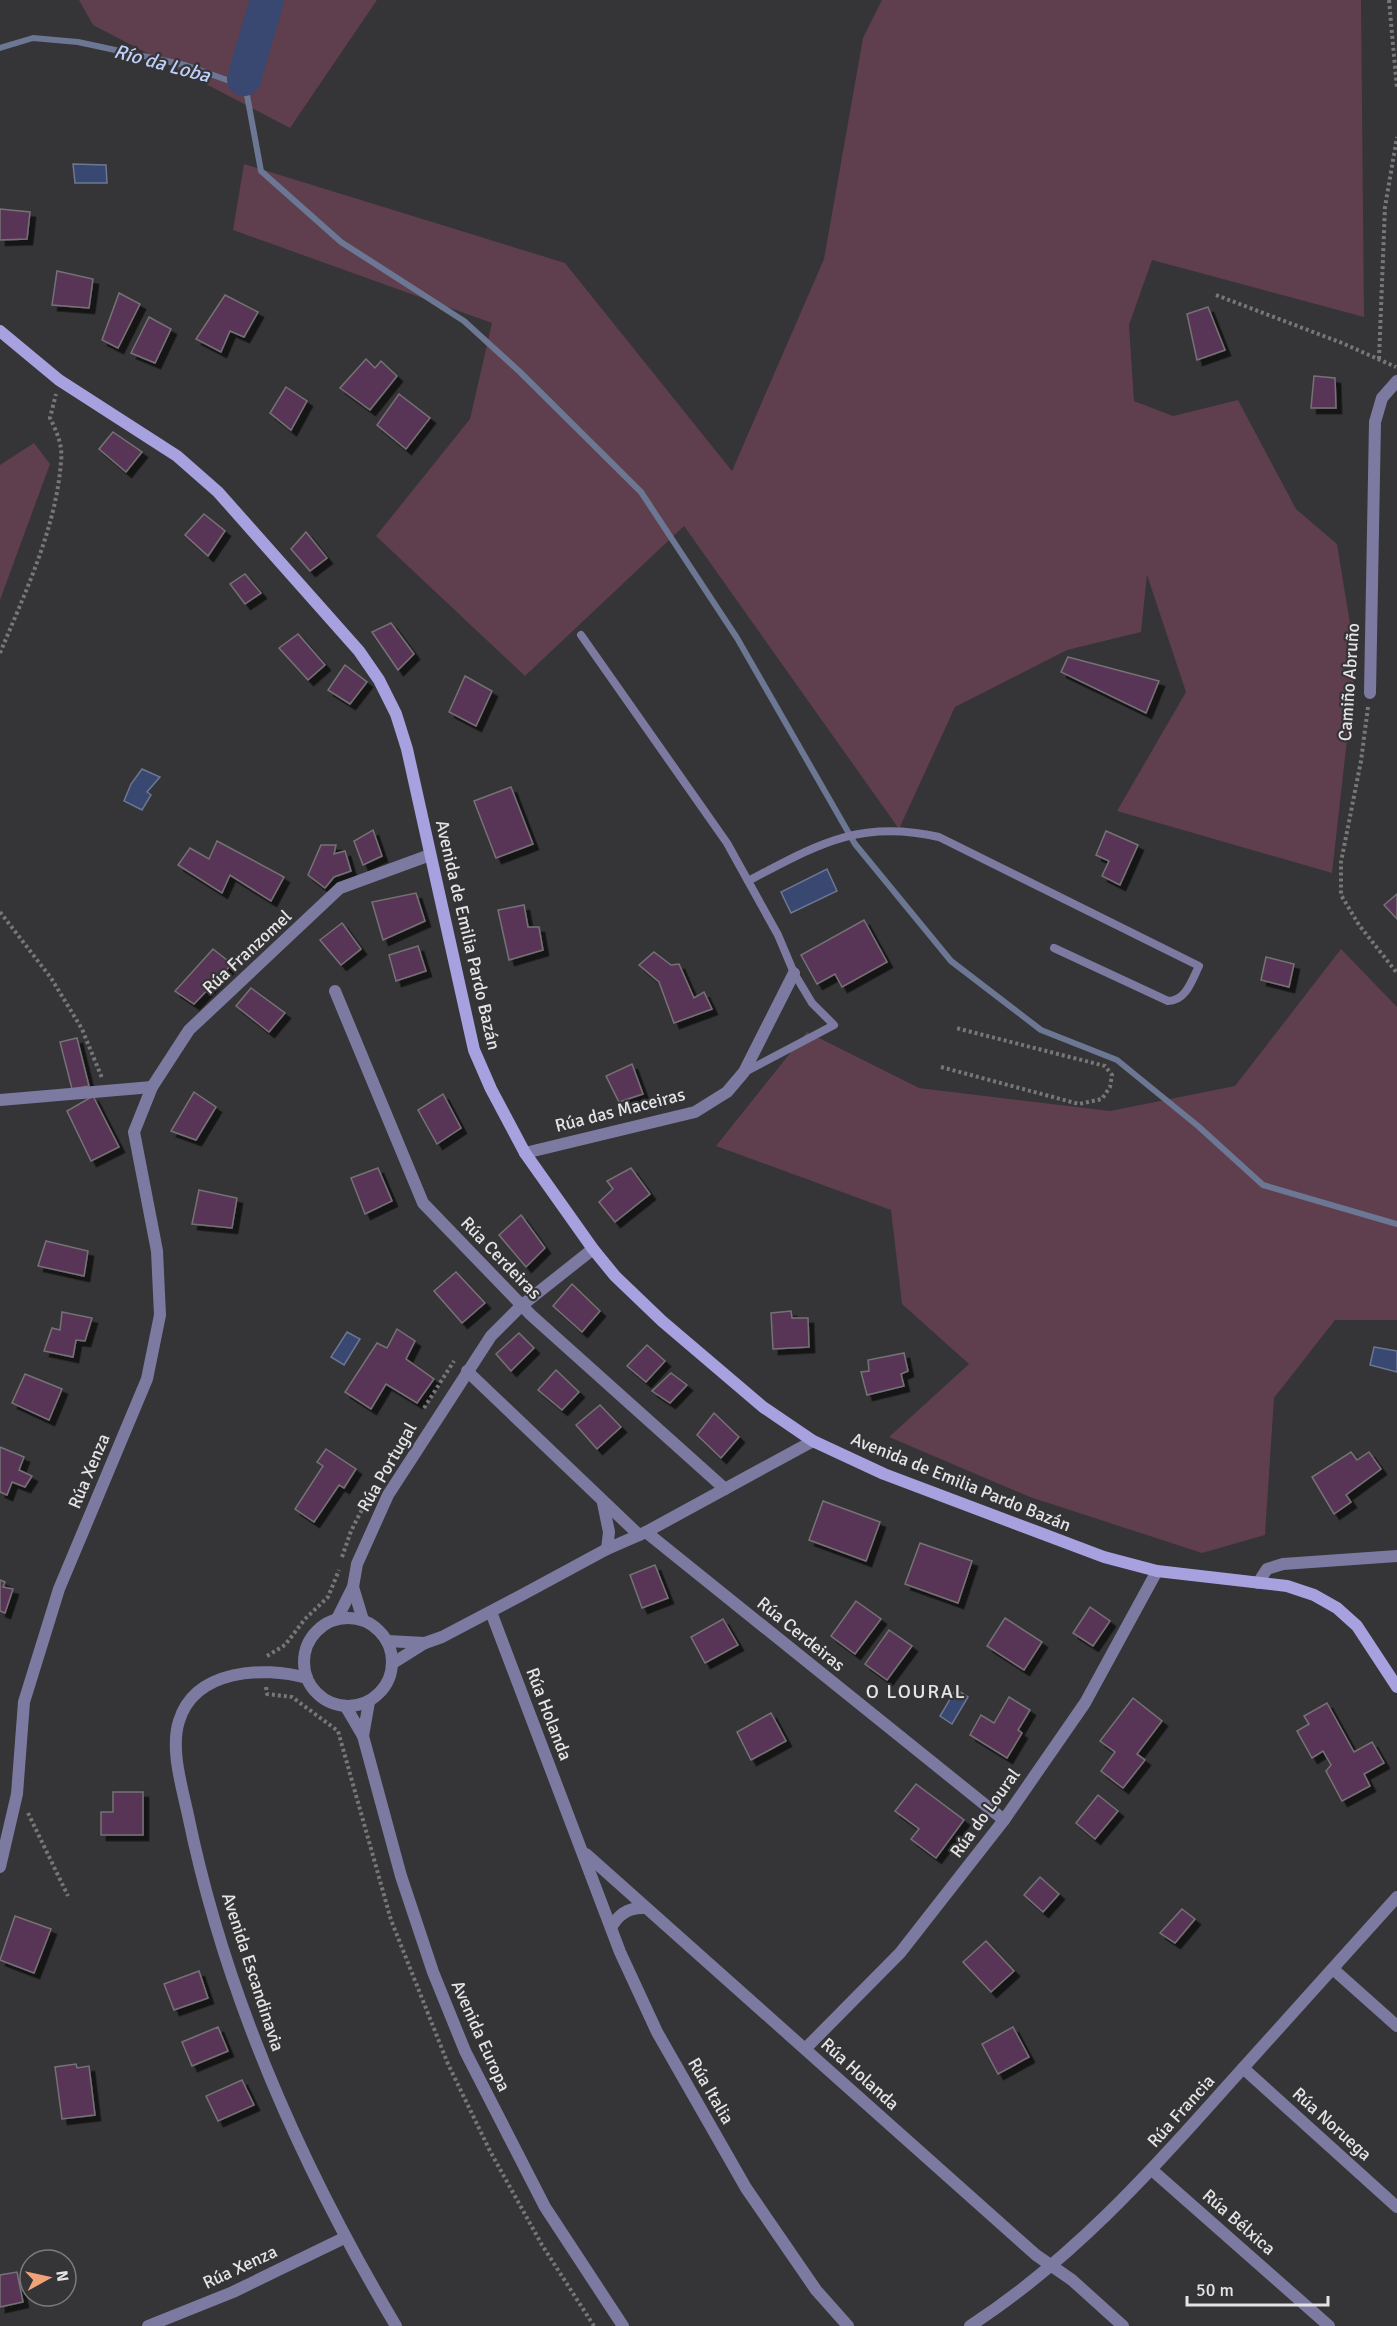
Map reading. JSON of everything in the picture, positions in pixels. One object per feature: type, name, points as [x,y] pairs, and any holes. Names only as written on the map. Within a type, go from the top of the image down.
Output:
[{"type":"street","name":"Avenida de Emilia Pardo Bazán","points":[[0,331],[59,380],[177,456],[218,492],[359,651],[379,680],[396,714],[407,749],[474,1050],[491,1089],[525,1153],[592,1249],[615,1276],[662,1321],[763,1407],[813,1441],[895,1478],[1104,1557],[1157,1571],[1287,1586],[1314,1595],[1337,1608],[1357,1626],[1397,1687]]},
{"type":"street","name":"Camiño Abruño","points":[[1370,693],[1375,422],[1382,398],[1397,381]]},
{"type":"street","name":"Rúa Franzomel","points":[[152,1086],[189,1030],[340,888],[430,855]]},
{"type":"street","name":"Rúa das Maceiras","points":[[525,1153],[694,1112],[727,1092],[744,1072],[794,973]]},
{"type":"street","name":"Rúa Cerdeiras","points":[[335,991],[423,1203],[521,1306],[725,1489]]},
{"type":"street","points":[[0,1100],[152,1086]]},
{"type":"street","name":"Rúa Xenza","points":[[0,1867],[17,1794],[24,1702],[59,1589],[147,1378],[160,1315],[158,1251],[134,1132],[152,1086]]},
{"type":"street","name":"Rúa Portugal","points":[[337,1619],[353,1587],[357,1564],[388,1495],[491,1336],[521,1306],[592,1249]]},
{"type":"street","points":[[467,1371],[602,1499],[643,1534]]},
{"type":"street","points":[[393,1663],[425,1643],[491,1612],[607,1549],[643,1534],[813,1441]]},
{"type":"street","points":[[602,1499],[609,1532],[607,1549]]},
{"type":"street","name":"Rúa Cerdeiras","points":[[643,1534],[1004,1820]]},
{"type":"street","points":[[1258,1583],[1267,1569],[1282,1564],[1397,1556]]},
{"type":"street","name":"Rúa do Loural","points":[[805,2049],[900,1953],[1004,1820],[1085,1703],[1157,1571]]},
{"type":"street","name":"Rúa Portugal","points":[[353,1587],[363,1620]]},
{"type":"street","name":"Rúa Holanda","points":[[491,1612],[583,1850],[645,1908],[1035,2255],[1072,2280],[1123,2326]]},
{"type":"street","points":[[337,1619],[363,1620],[381,1632],[387,1641],[393,1663],[386,1686],[369,1702],[346,1707],[326,1701],[312,1687],[307,1678],[304,1657],[307,1647],[319,1629],[337,1619]]},
{"type":"street","points":[[387,1641],[425,1643]]},
{"type":"street","name":"Avenida Escandinavia","points":[[304,1657],[278,1671],[217,1679],[191,1697],[178,1724],[181,1780],[198,1860],[220,1934],[262,2055],[300,2147],[344,2238],[396,2326]]},
{"type":"street","name":"Avenida Escandinavia","points":[[278,1671],[307,1678]]},
{"type":"street","name":"Avenida Europa","points":[[363,1736],[369,1702]]},
{"type":"street","name":"Avenida Europa","points":[[346,1707],[363,1736],[401,1876],[433,1972],[465,2051],[545,2207],[623,2326]]},
{"type":"street","name":"Rúa Italia","points":[[583,1850],[611,1928],[657,2032],[746,2188],[816,2290],[848,2326]]},
{"type":"street","name":"Rúa Francia","points":[[970,2326],[1052,2266],[1080,2242],[1152,2170],[1397,1897]]},
{"type":"street","points":[[611,1928],[615,1920],[629,1910],[645,1908]]},
{"type":"street","points":[[1333,1968],[1397,2025]]},
{"type":"street","name":"Rúa Noruega","points":[[1243,2068],[1397,2207]]},
{"type":"street","name":"Rúa Bélxica","points":[[1152,2170],[1329,2326]]},
{"type":"street","name":"Rúa Xenza","points":[[148,2326],[233,2292],[344,2238]]},
{"type":"lane","points":[[580,635],[727,843],[778,935],[794,973],[812,1003],[834,1025],[744,1072]]},
{"type":"lane","points":[[748,881],[814,846],[838,838],[855,834],[920,833],[939,837],[1199,966],[1183,995],[1176,1001],[1168,1001],[1054,948]]},
{"type":"path","points":[[1389,0],[1397,89]]},
{"type":"path","points":[[1379,359],[1385,207],[1397,137]]},
{"type":"path","points":[[1216,295],[1397,368]]},
{"type":"path","points":[[0,653],[51,519],[62,460],[59,435],[50,418],[59,380]]},
{"type":"path","name":"Camiño Abruño","points":[[1370,693],[1361,761],[1341,862],[1341,896],[1359,925],[1397,973]]},
{"type":"path","points":[[0,912],[51,978],[82,1029],[107,1090]]},
{"type":"path","points":[[941,1067],[1079,1104],[1102,1099],[1110,1087],[1112,1075],[1105,1066],[956,1028]]},
{"type":"path","points":[[17,1794],[68,1896]]},
{"type":"shaded area","points":[[79,0],[377,0],[290,128],[93,25]]},
{"type":"shaded area","points":[[882,0],[1361,0],[1364,317],[1152,260],[1129,325],[1134,401],[1173,416],[1238,400],[1296,509],[1337,544],[1356,660],[1332,873],[1117,811],[1186,692],[1147,575],[1141,632],[1067,650],[955,707],[899,829],[684,526],[525,676],[376,536],[470,419],[492,323],[233,230],[244,164],[565,263],[732,471],[824,259],[863,38]]},
{"type":"shaded area","points":[[34,443],[50,464],[0,600],[0,465]]},
{"type":"shaded area","points":[[1341,949],[1397,1007],[1397,1320],[1335,1320],[1274,1398],[1265,1535],[1202,1553],[1030,1497],[889,1437],[969,1364],[902,1304],[891,1210],[716,1146],[807,1032],[919,1088],[1110,1111],[1235,1086]]},
{"type":"water","points":[[73,164],[106,165],[107,183],[75,183]]},
{"type":"water","points":[[142,769],[160,777],[147,792],[151,795],[142,810],[124,801],[131,784]]},
{"type":"water","points":[[827,869],[837,891],[791,913],[781,892]]},
{"type":"water","points":[[347,1332],[360,1339],[344,1365],[331,1357]]},
{"type":"water","points":[[1374,1347],[1397,1351],[1397,1372],[1370,1365]]},
{"type":"water","points":[[956,1689],[968,1697],[952,1724],[940,1716]]},
{"type":"building","points":[[0,209],[30,212],[27,239],[0,240]]},
{"type":"building","points":[[57,271],[93,279],[89,308],[52,305]]},
{"type":"building","points":[[119,293],[140,304],[118,348],[102,340]]},
{"type":"building","points":[[225,295],[258,312],[244,337],[230,331],[221,352],[196,339]]},
{"type":"building","points":[[1208,307],[1225,350],[1197,360],[1187,314]]},
{"type":"building","points":[[149,317],[171,329],[155,363],[131,353]]},
{"type":"building","points":[[366,359],[375,368],[381,361],[397,376],[370,410],[340,388]]},
{"type":"building","points":[[1314,376],[1335,378],[1336,408],[1311,408]]},
{"type":"building","points":[[286,387],[307,401],[291,430],[270,413]]},
{"type":"building","points":[[399,394],[430,418],[406,449],[377,425]]},
{"type":"building","points":[[113,432],[142,452],[126,472],[99,449]]},
{"type":"building","points":[[204,514],[225,531],[208,556],[185,535]]},
{"type":"building","points":[[306,532],[327,558],[310,571],[291,549]]},
{"type":"building","points":[[245,574],[261,593],[245,604],[230,584]]},
{"type":"building","points":[[391,623],[414,654],[398,670],[372,632]]},
{"type":"building","points":[[298,634],[325,665],[308,680],[279,648]]},
{"type":"building","points":[[1068,657],[1159,681],[1146,713],[1061,672]]},
{"type":"building","points":[[345,665],[367,682],[350,704],[328,690]]},
{"type":"building","points":[[465,676],[492,691],[476,726],[449,712]]},
{"type":"building","points":[[511,787],[533,844],[496,858],[474,801]]},
{"type":"building","points":[[373,830],[382,856],[363,865],[354,841]]},
{"type":"building","points":[[1106,831],[1138,845],[1120,885],[1102,876],[1109,861],[1096,855]]},
{"type":"building","points":[[217,841],[284,877],[271,901],[230,875],[222,893],[178,865],[190,848],[209,859]]},
{"type":"building","points":[[321,845],[336,845],[334,854],[345,851],[351,871],[334,877],[325,888],[308,875]]},
{"type":"building","points":[[416,893],[425,921],[383,940],[372,902]]},
{"type":"building","points":[[1397,894],[1397,919],[1384,905]]},
{"type":"building","points":[[524,905],[528,927],[539,927],[543,950],[509,960],[498,910]]},
{"type":"building","points":[[864,920],[887,962],[842,987],[835,974],[817,984],[801,955]]},
{"type":"building","points":[[342,923],[361,949],[341,965],[320,940]]},
{"type":"building","points":[[418,946],[426,971],[396,981],[389,955]]},
{"type":"building","points":[[213,949],[232,964],[194,1004],[175,991]]},
{"type":"building","points":[[654,952],[671,965],[679,964],[694,998],[704,992],[712,1009],[674,1023],[659,982],[639,965]]},
{"type":"building","points":[[1266,957],[1294,964],[1289,987],[1261,980]]},
{"type":"building","points":[[251,988],[285,1013],[269,1032],[236,1006]]},
{"type":"building","points":[[77,1038],[89,1086],[72,1089],[60,1042]]},
{"type":"building","points":[[632,1064],[643,1094],[619,1102],[606,1076]]},
{"type":"building","points":[[194,1092],[216,1107],[196,1140],[171,1131]]},
{"type":"building","points":[[443,1094],[461,1128],[437,1144],[418,1110]]},
{"type":"building","points":[[93,1096],[119,1147],[91,1161],[67,1111]]},
{"type":"building","points":[[378,1168],[392,1201],[365,1214],[351,1178]]},
{"type":"building","points":[[631,1168],[650,1194],[615,1222],[599,1202],[613,1189],[607,1181]]},
{"type":"building","points":[[199,1190],[237,1198],[232,1228],[192,1224]]},
{"type":"building","points":[[521,1215],[545,1248],[526,1267],[499,1235]]},
{"type":"building","points":[[46,1241],[88,1251],[84,1276],[38,1266]]},
{"type":"building","points":[[456,1272],[485,1303],[462,1323],[434,1291]]},
{"type":"building","points":[[572,1284],[600,1311],[582,1332],[553,1306]]},
{"type":"building","points":[[791,1311],[792,1318],[808,1318],[809,1347],[773,1349],[771,1313]]},
{"type":"building","points":[[62,1312],[92,1318],[85,1341],[76,1340],[73,1357],[44,1351],[52,1328],[60,1330]]},
{"type":"building","points":[[397,1329],[415,1341],[406,1359],[434,1379],[417,1403],[386,1384],[371,1409],[345,1392],[377,1343],[387,1348]]},
{"type":"building","points":[[519,1333],[534,1348],[511,1371],[496,1354]]},
{"type":"building","points":[[647,1345],[665,1361],[646,1382],[627,1366]]},
{"type":"building","points":[[904,1353],[908,1371],[901,1374],[904,1386],[867,1395],[861,1372],[869,1371],[868,1360]]},
{"type":"building","points":[[556,1370],[579,1392],[562,1410],[538,1390]]},
{"type":"building","points":[[671,1373],[687,1385],[670,1403],[652,1391]]},
{"type":"building","points":[[25,1374],[62,1389],[49,1420],[12,1403]]},
{"type":"building","points":[[600,1405],[621,1427],[597,1449],[576,1425]]},
{"type":"building","points":[[714,1413],[739,1437],[721,1458],[697,1435]]},
{"type":"building","points":[[0,1447],[24,1457],[19,1470],[32,1476],[25,1487],[12,1482],[7,1495],[0,1492]]},
{"type":"building","points":[[326,1449],[356,1469],[344,1488],[339,1485],[314,1522],[295,1509],[323,1466],[317,1462]]},
{"type":"building","points":[[1351,1452],[1357,1460],[1369,1452],[1381,1469],[1346,1495],[1351,1502],[1334,1514],[1312,1477]]},
{"type":"building","points":[[823,1501],[880,1522],[866,1561],[809,1540]]},
{"type":"building","points":[[920,1543],[972,1561],[958,1603],[905,1584]]},
{"type":"building","points":[[655,1565],[668,1598],[642,1608],[630,1575]]},
{"type":"building","points":[[0,1580],[5,1582],[3,1587],[13,1589],[5,1613],[0,1611]]},
{"type":"building","points":[[856,1601],[881,1619],[855,1654],[831,1636]]},
{"type":"building","points":[[1090,1607],[1110,1621],[1093,1646],[1073,1633]]},
{"type":"building","points":[[1005,1618],[1042,1642],[1024,1670],[987,1646]]},
{"type":"building","points":[[723,1619],[738,1645],[705,1663],[691,1637]]},
{"type":"building","points":[[889,1630],[912,1646],[887,1680],[865,1664]]},
{"type":"building","points":[[1009,1697],[1030,1710],[1018,1730],[1022,1733],[1007,1758],[970,1735],[981,1715],[994,1723]]},
{"type":"building","points":[[1133,1698],[1162,1721],[1137,1754],[1145,1760],[1123,1788],[1101,1771],[1115,1752],[1100,1741]]},
{"type":"building","points":[[1327,1703],[1354,1752],[1372,1742],[1384,1763],[1364,1774],[1370,1786],[1342,1801],[1326,1771],[1331,1765],[1323,1751],[1312,1758],[1297,1731],[1309,1724],[1304,1716]]},
{"type":"building","points":[[771,1713],[786,1741],[751,1760],[737,1732]]},
{"type":"building","points":[[916,1784],[964,1820],[936,1858],[911,1839],[919,1829],[895,1811]]},
{"type":"building","points":[[113,1792],[143,1792],[143,1835],[101,1835],[101,1812],[113,1812]]},
{"type":"building","points":[[1098,1795],[1118,1811],[1095,1839],[1076,1823]]},
{"type":"building","points":[[1040,1877],[1059,1894],[1043,1912],[1024,1895]]},
{"type":"building","points":[[1182,1909],[1195,1919],[1175,1943],[1160,1933]]},
{"type":"building","points":[[15,1916],[51,1929],[34,1973],[0,1960]]},
{"type":"building","points":[[986,1941],[1014,1971],[991,1992],[963,1962]]},
{"type":"building","points":[[199,1971],[208,1998],[174,2010],[164,1984]]},
{"type":"building","points":[[218,2027],[228,2051],[192,2066],[182,2042]]},
{"type":"building","points":[[1013,2027],[1029,2057],[998,2074],[982,2044]]},
{"type":"building","points":[[76,2064],[77,2068],[89,2066],[95,2115],[62,2119],[55,2067]]},
{"type":"building","points":[[242,2080],[254,2105],[218,2121],[206,2096]]},
{"type":"building","points":[[17,2272],[18,2303],[0,2307],[0,2275]]},
{"type":"waterway","name":"Río da Loba","points":[[244,79],[267,0]]},
{"type":"waterway","points":[[0,48],[33,38],[78,42],[185,65],[227,80],[244,79],[261,171],[341,242],[464,321],[520,372],[641,492],[737,638],[855,844],[951,961],[1041,1030],[1117,1060],[1198,1126],[1263,1185],[1397,1224]]},
{"type":"district","name":"O LOURAL","points":[[916,1691]]}]
